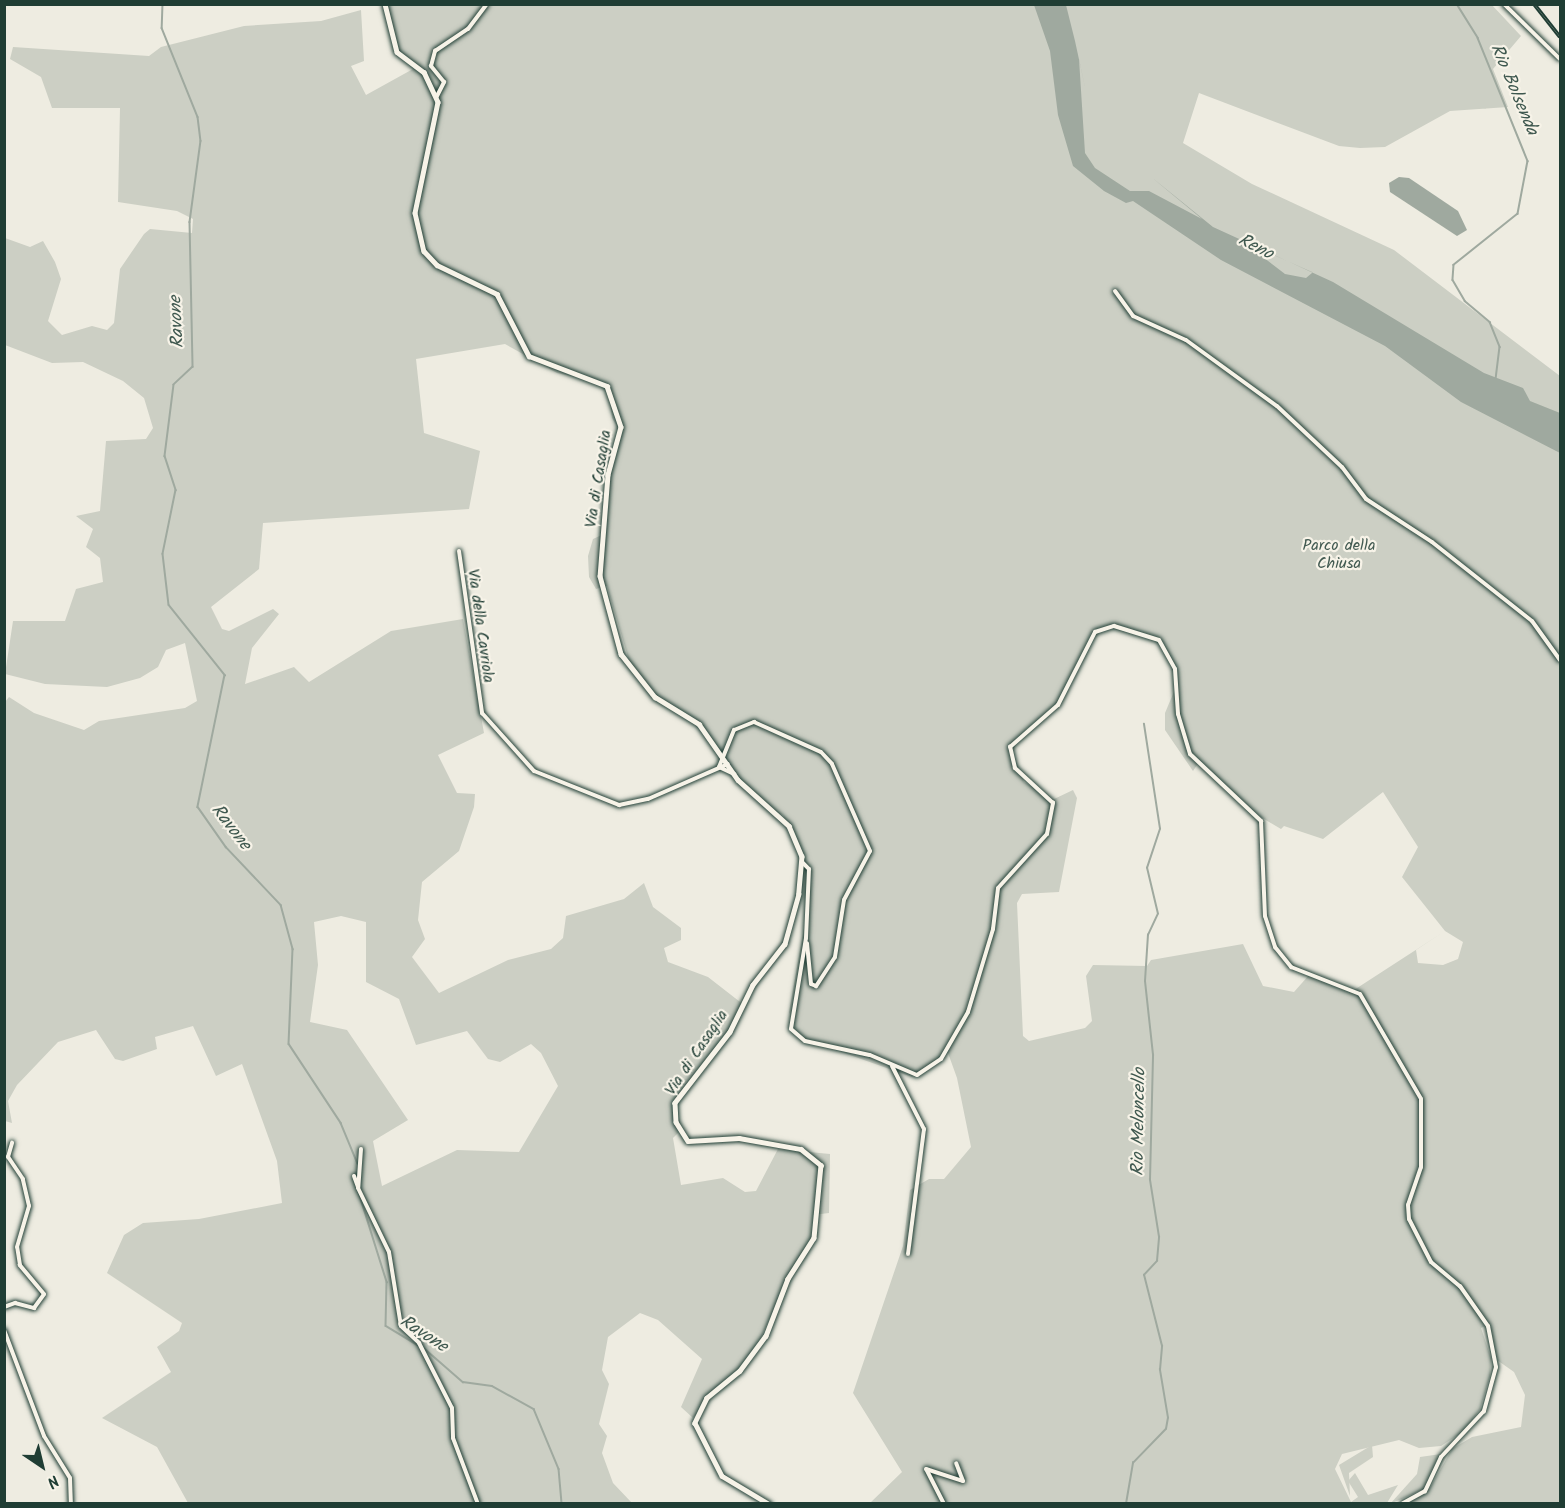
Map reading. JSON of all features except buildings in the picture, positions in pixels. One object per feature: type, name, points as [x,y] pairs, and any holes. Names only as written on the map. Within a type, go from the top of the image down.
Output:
[{"type":"street","points":[[385,4],[397,52],[424,72],[436,96]]},
{"type":"street","points":[[436,96],[444,82],[431,66],[435,51],[468,29],[487,4]]},
{"type":"street","points":[[1504,4],[1560,59]]},
{"type":"street","name":"Via di Casaglia","points":[[436,96],[415,213],[416,234],[437,265],[497,294],[529,356],[607,386],[621,427],[608,475],[600,553],[608,617],[621,654],[643,685],[699,724],[735,774],[789,826],[802,862],[785,944],[753,985],[730,1032],[675,1103],[676,1122],[688,1141],[739,1138],[801,1149],[821,1165],[814,1238],[788,1279],[766,1336],[740,1371],[707,1398],[695,1423],[722,1476],[769,1503]]},
{"type":"street","points":[[1115,291],[1133,316],[1186,340],[1277,406],[1342,467],[1368,502],[1432,542],[1532,621],[1560,660]]},
{"type":"street","name":"Via della Cavriola","points":[[459,551],[482,713],[526,764],[619,805],[648,799],[729,764]]},
{"type":"street","points":[[806,938],[796,981],[793,1033],[917,1075],[941,1059],[968,1012],[993,929],[998,888],[1035,851],[1052,811],[1049,797],[1015,768],[1010,747],[1058,705],[1095,632],[1121,627],[1159,640],[1176,669],[1178,714],[1190,754],[1260,819],[1264,916],[1275,947],[1291,967],[1360,994],[1421,1099],[1421,1167],[1407,1212],[1428,1257],[1460,1286],[1488,1326],[1496,1368],[1478,1421],[1441,1457],[1429,1485],[1402,1503]]},
{"type":"street","points":[[735,774],[719,767],[722,757],[734,730],[754,722],[825,754],[867,843],[867,856],[844,900],[835,957],[816,986],[811,984],[806,938],[809,869],[802,862]]},
{"type":"street","points":[[892,1065],[924,1130],[908,1254]]},
{"type":"street","points":[[4,1307],[15,1303],[34,1308],[44,1294],[20,1265],[17,1246],[29,1206],[23,1179],[8,1157],[12,1143]]},
{"type":"street","points":[[358,1188],[361,1149]]},
{"type":"street","points":[[354,1176],[389,1252],[401,1326],[422,1348],[452,1408],[453,1438],[478,1503]]},
{"type":"street","points":[[4,1330],[44,1436],[70,1478],[71,1503]]},
{"type":"street","points":[[944,1503],[926,1469],[963,1481],[956,1463]]},
{"type":"green space","name":"Parco della Chiusa","points":[[1491,4],[1521,36],[1493,69],[1508,107],[1450,111],[1385,147],[1339,146],[1199,93],[1183,143],[1252,184],[1394,250],[1560,376],[1560,1503],[1407,1503],[1430,1488],[1452,1449],[1472,1437],[1521,1427],[1525,1395],[1514,1372],[1497,1360],[1487,1325],[1481,1328],[1491,1358],[1490,1376],[1480,1409],[1464,1431],[1441,1446],[1419,1448],[1399,1440],[1342,1454],[1335,1469],[1351,1502],[1358,1497],[1348,1481],[1355,1473],[1368,1495],[1398,1485],[1387,1503],[870,1503],[902,1472],[853,1393],[903,1246],[910,1190],[929,1179],[944,1179],[971,1147],[957,1078],[948,1053],[912,1077],[799,1037],[789,1012],[809,900],[804,863],[783,815],[763,807],[689,717],[649,695],[630,664],[607,586],[596,589],[589,577],[588,556],[593,539],[604,534],[603,504],[621,433],[612,418],[608,384],[557,373],[505,344],[416,359],[424,433],[480,451],[469,509],[263,523],[259,569],[211,607],[222,629],[229,631],[273,609],[279,614],[252,648],[245,684],[294,667],[309,682],[391,631],[463,619],[484,733],[438,755],[457,793],[475,794],[474,807],[459,851],[422,882],[418,920],[425,939],[412,957],[439,993],[508,960],[551,949],[563,938],[566,916],[624,899],[644,883],[653,907],[681,928],[681,940],[664,948],[668,962],[708,977],[744,1005],[718,1052],[677,1103],[681,1130],[673,1138],[681,1185],[723,1178],[745,1192],[756,1191],[778,1149],[830,1154],[829,1213],[813,1215],[812,1242],[790,1274],[758,1344],[726,1387],[715,1392],[693,1418],[681,1407],[702,1359],[658,1320],[640,1313],[608,1337],[602,1370],[609,1384],[599,1424],[607,1436],[602,1453],[613,1483],[632,1503],[188,1503],[157,1447],[102,1418],[171,1372],[157,1347],[179,1331],[182,1323],[107,1273],[124,1235],[143,1223],[199,1219],[282,1203],[277,1161],[242,1064],[216,1076],[193,1026],[155,1037],[157,1049],[123,1061],[115,1059],[96,1030],[58,1042],[17,1085],[8,1101],[12,1123],[5,1121],[5,702],[9,697],[34,713],[84,730],[99,721],[185,708],[197,701],[185,643],[166,650],[158,667],[140,678],[107,687],[45,684],[5,674],[13,621],[65,621],[76,589],[103,582],[100,558],[86,547],[93,529],[76,516],[100,511],[106,441],[146,439],[153,428],[144,398],[123,381],[83,362],[52,363],[5,345],[5,238],[30,247],[43,241],[55,262],[61,279],[48,321],[62,335],[92,326],[107,330],[114,323],[120,269],[144,234],[150,229],[192,233],[193,219],[177,211],[118,202],[120,108],[52,108],[41,77],[10,59],[13,47],[149,56],[161,47],[244,26],[321,21],[361,10],[364,61],[351,66],[366,95],[413,69],[400,56],[386,5]],"holes":[[[1105,627],[1159,640],[1178,682],[1165,713],[1165,730],[1193,771],[1199,762],[1259,816],[1281,829],[1284,826],[1323,839],[1383,792],[1418,847],[1402,877],[1445,931],[1354,990],[1309,975],[1294,992],[1263,986],[1243,944],[1151,960],[1147,966],[1093,965],[1086,976],[1092,1021],[1085,1028],[1029,1041],[1023,1036],[1017,903],[1022,894],[1059,892],[1077,798],[1073,790],[1052,800],[1051,810],[1048,796],[1024,782],[1012,750],[1027,728],[1059,707],[1091,634]],[[341,916],[366,922],[366,982],[399,999],[416,1045],[467,1031],[488,1059],[500,1062],[531,1044],[541,1053],[558,1086],[519,1152],[457,1150],[382,1186],[373,1141],[408,1120],[347,1030],[310,1022],[318,965],[314,922]],[[1445,931],[1463,942],[1458,959],[1443,965],[1418,963],[1416,950]]]},
{"type":"green space","points":[[1372,1445],[1373,1457],[1349,1473],[1350,1496],[1339,1465]]},
{"type":"green space","points":[[1441,1454],[1424,1489],[1390,1504],[1417,1474],[1420,1457]]},
{"type":"shaded area","points":[[1034,5],[1066,5],[1079,60],[1085,153],[1095,168],[1130,191],[1149,191],[1202,219],[1150,176],[1213,227],[1288,261],[1242,241],[1285,274],[1306,278],[1312,272],[1333,282],[1484,373],[1523,388],[1530,401],[1560,413],[1560,453],[1461,402],[1385,346],[1221,260],[1133,201],[1126,203],[1104,191],[1073,166],[1058,115],[1050,51]]},
{"type":"shaded area","points":[[1399,177],[1409,178],[1458,211],[1467,230],[1457,236],[1390,192],[1389,183]]},
{"type":"waterway","name":"Ravone","points":[[163,4],[162,28],[198,117],[201,141],[190,222],[193,367],[174,385],[165,456],[176,490],[163,554],[169,605],[225,675],[198,807],[226,847],[281,905],[293,949],[289,1044],[341,1123],[358,1164]]},
{"type":"waterway","name":"Rio Bolsenda","points":[[1457,4],[1478,38],[1528,161],[1518,214],[1454,265],[1453,280],[1465,301],[1490,322],[1500,347],[1496,378]]},
{"type":"waterway","name":"Rio Meloncello","points":[[1126,1504],[1133,1463],[1166,1429],[1168,1418],[1160,1370],[1162,1346],[1144,1275],[1157,1261],[1159,1237],[1150,1180],[1153,1055],[1145,981],[1148,935],[1158,914],[1147,868],[1160,829],[1144,724]]},
{"type":"waterway","name":"Ravone","points":[[356,1183],[387,1282],[386,1326],[419,1346]]},
{"type":"waterway","name":"Ravone","points":[[424,1348],[463,1382],[492,1386],[534,1409],[559,1469],[562,1504]]},
{"type":"railway","points":[[1534,4],[1560,37]]},
{"type":"water label","name":"Reno","points":[[1255,248]]}]
